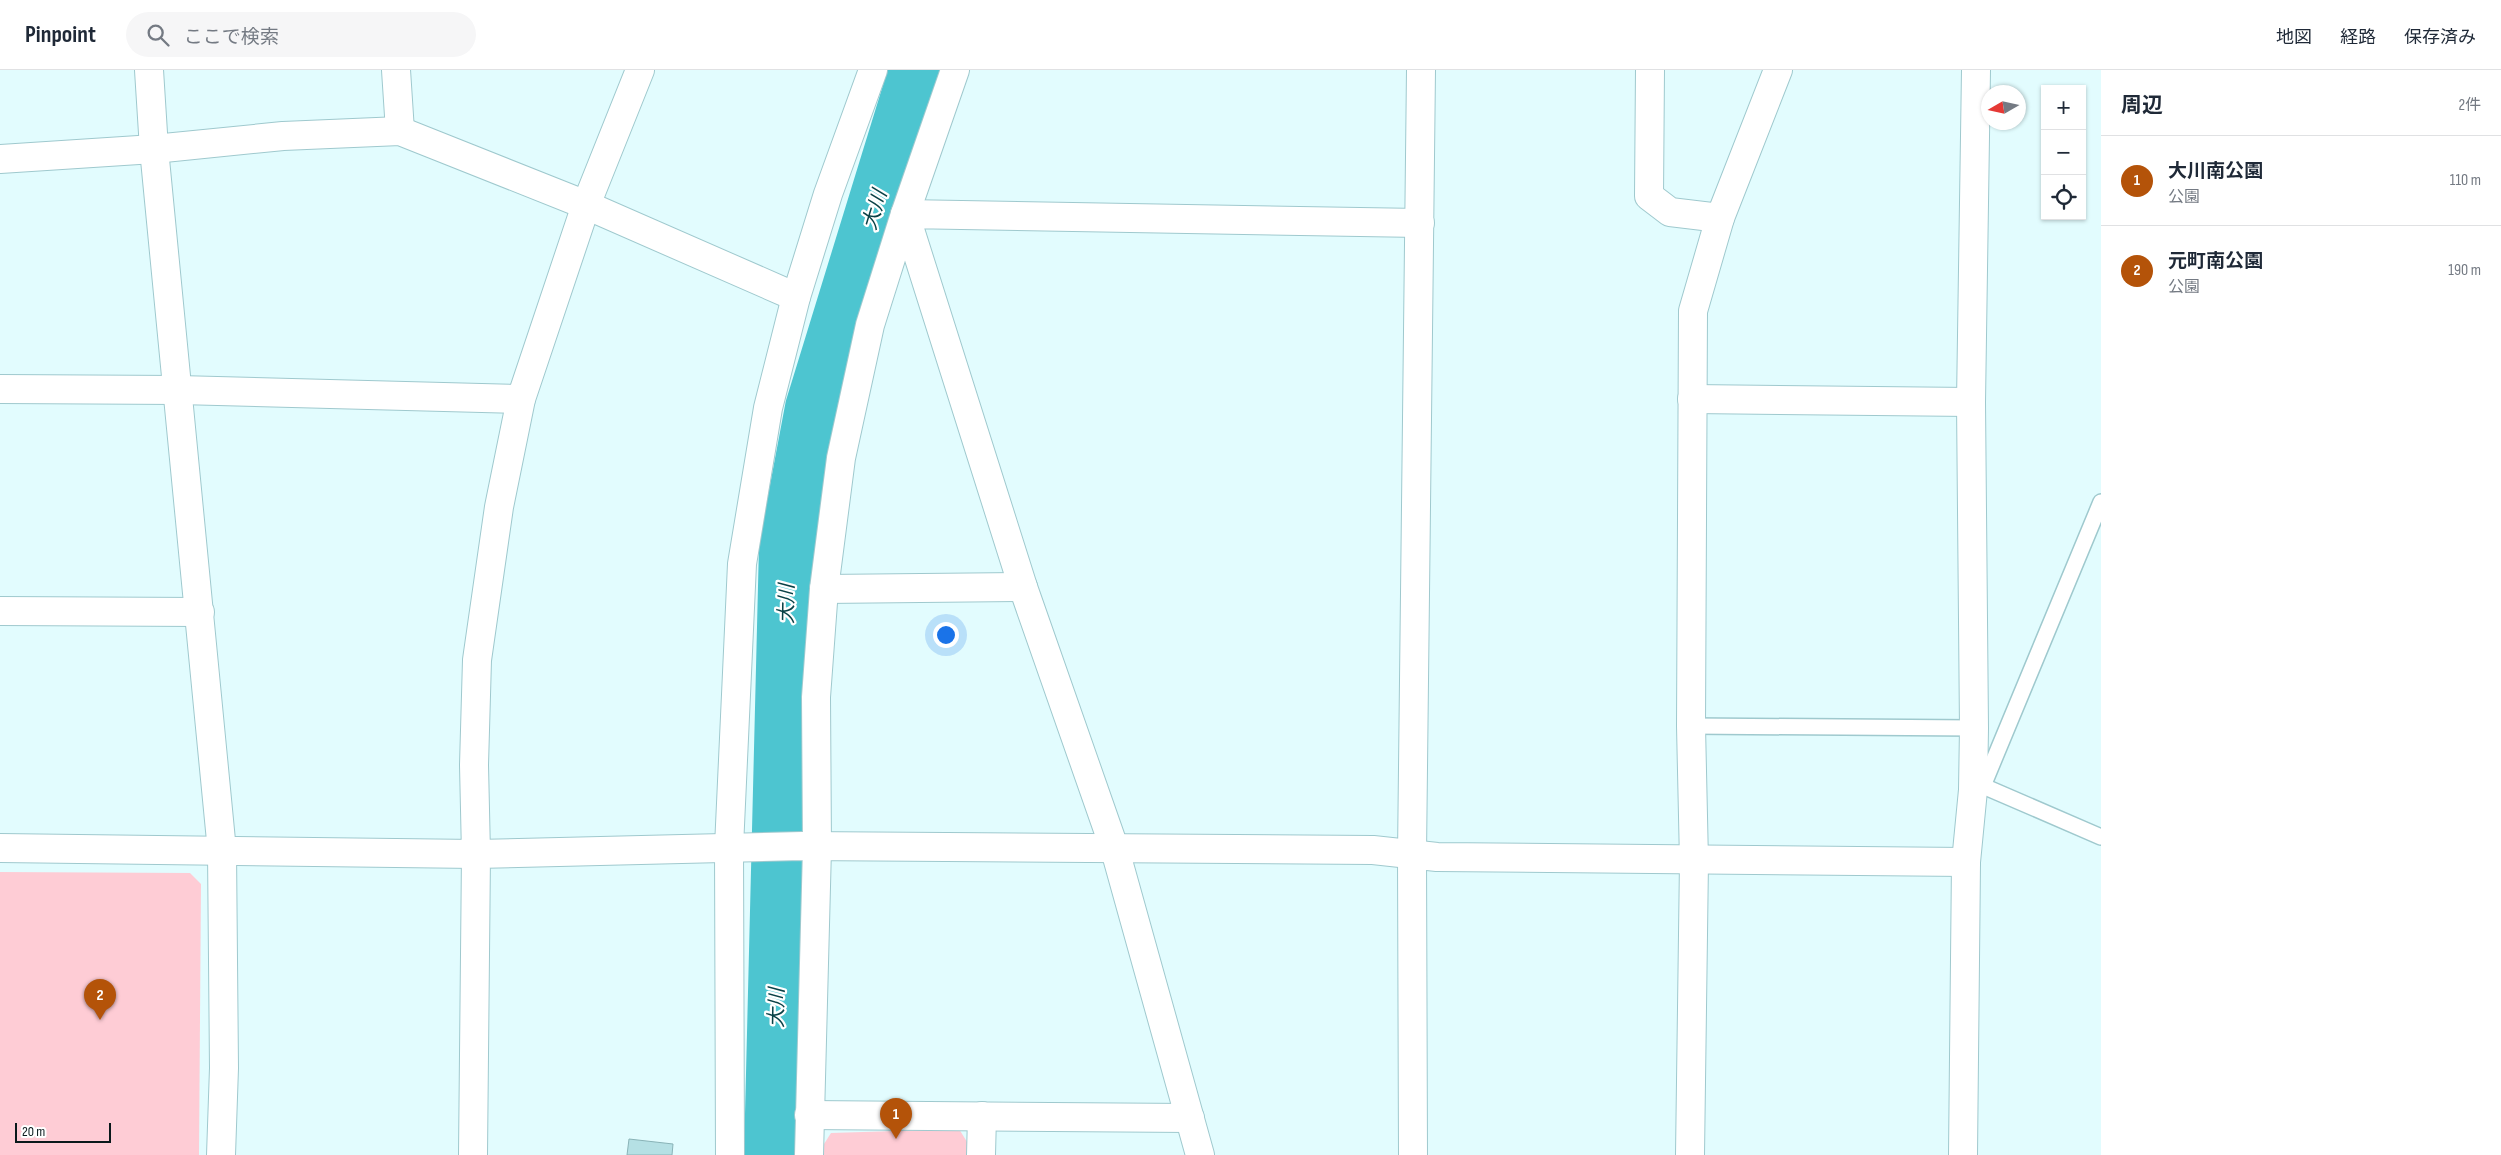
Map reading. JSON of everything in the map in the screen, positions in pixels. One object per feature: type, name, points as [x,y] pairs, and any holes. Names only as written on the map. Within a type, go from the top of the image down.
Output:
[{"type":"street","points":[[149,70],[154,149],[179,390],[222,851],[224,1068],[221,1155]]},
{"type":"street","points":[[396,70],[400,132]]},
{"type":"street","points":[[473,1155],[476,854],[474,765],[477,660],[499,507],[521,399],[586,205],[640,70]]},
{"type":"street","points":[[730,1155],[738,848],[742,564],[768,408],[796,297],[828,194],[873,70]]},
{"type":"street","points":[[809,1155],[810,847],[816,698],[824,589],[841,458],[870,325],[905,214],[955,70]]},
{"type":"street","points":[[1413,1155],[1412,855],[1421,70]]},
{"type":"street","points":[[1650,70],[1649,196],[1670,212],[1720,218]]},
{"type":"street","points":[[1690,1155],[1694,861],[1691,726],[1693,312],[1720,218],[1778,70]]},
{"type":"street","points":[[1963,1155],[1966,862],[1978,788],[1974,728],[1971,402],[1976,70]]},
{"type":"street","points":[[0,159],[154,149],[283,136],[400,132],[586,205],[796,297]]},
{"type":"street","points":[[905,214],[1420,223]]},
{"type":"street","points":[[905,214],[1023,588],[1115,850],[1200,1155]]},
{"type":"street","points":[[0,389],[179,390],[521,399]]},
{"type":"street","points":[[1692,399],[1971,402]]},
{"type":"street","points":[[824,589],[1023,588]]},
{"type":"street","points":[[0,611],[200,612]]},
{"type":"street","points":[[0,848],[476,854],[810,847],[1373,850],[1412,855],[1694,861],[1966,862]]},
{"type":"street","points":[[809,1115],[1190,1118]]},
{"type":"street","points":[[980,1155],[982,1116]]},
{"type":"lane","points":[[2101,502],[1978,788],[2101,837]]},
{"type":"lane","points":[[1691,726],[1974,728]]},
{"type":"shaded area","points":[[0,872],[190,873],[201,884],[199,1155],[0,1155]]},
{"type":"shaded area","points":[[959,1129],[969,1145],[968,1155],[824,1155],[824,1144],[831,1133]]},
{"type":"building","points":[[629,1139],[673,1144],[672,1155],[627,1155]]},
{"type":"waterway","name":"大川","points":[[773,1155],[788,546],[814,408],[918,70]]},
{"type":"place","name":"元町南公園","points":[[100,1020]]},
{"type":"place","name":"大川南公園","points":[[896,1139]]}]
